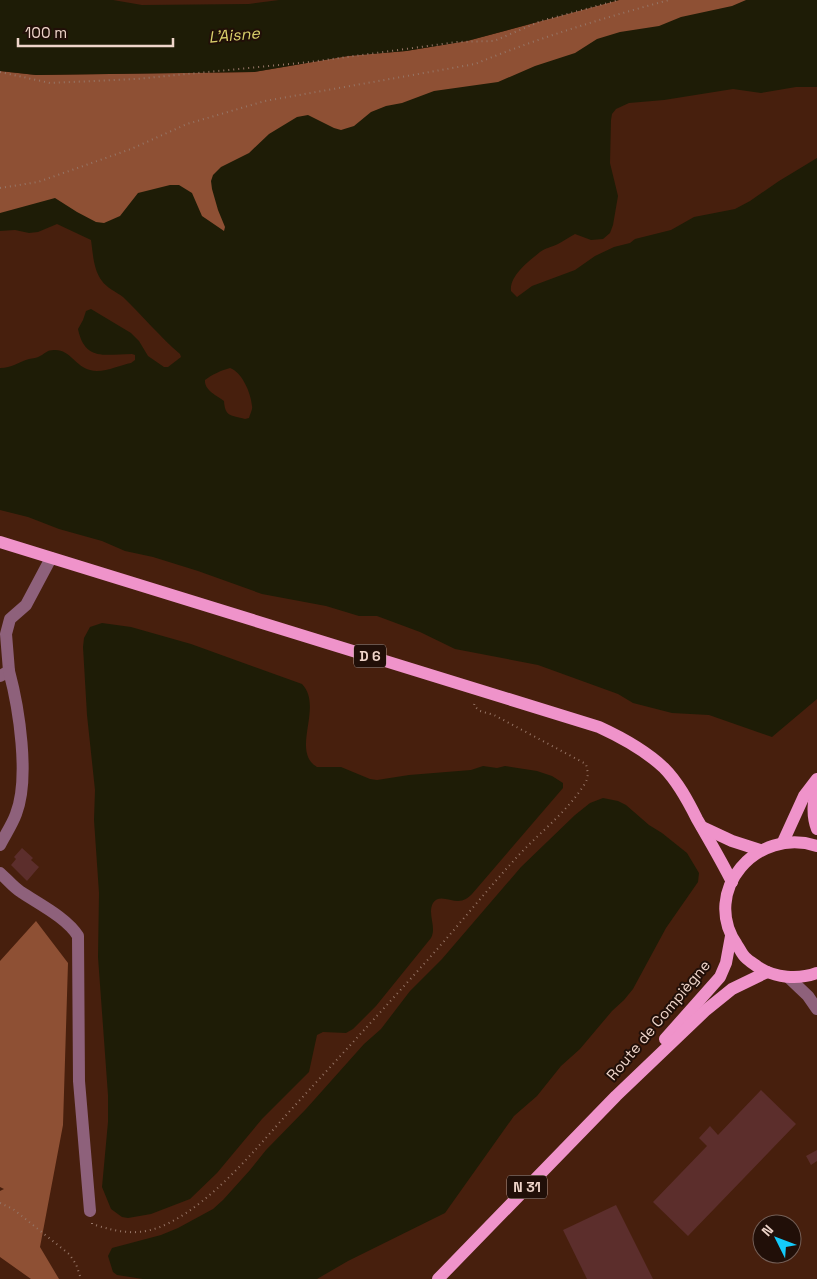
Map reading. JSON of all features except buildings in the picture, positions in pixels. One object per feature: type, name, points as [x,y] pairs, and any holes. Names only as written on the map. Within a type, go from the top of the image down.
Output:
[{"type":"main road","name":"D 6","points":[[0,542],[480,690],[599,728],[624,738],[665,769],[683,793],[720,857],[732,882]]},
{"type":"main road","points":[[817,781],[813,806],[814,822],[817,829]]},
{"type":"main road","points":[[783,842],[804,796],[817,781]]},
{"type":"main road","points":[[702,827],[732,841],[760,850]]},
{"type":"main road","points":[[817,846],[807,843],[783,842],[760,850],[742,865],[732,882],[725,910],[731,936],[745,958],[767,972],[780,976],[817,973]]},
{"type":"main road","name":"Route de Compiègne","points":[[616,1096],[720,977],[726,963],[731,936]]},
{"type":"main road","name":"Route de Compiègne","points":[[438,1279],[616,1096],[706,1010],[732,989],[767,972]]},
{"type":"street","points":[[0,845],[19,804],[23,761],[14,690],[5,674],[6,634],[10,618],[26,605],[51,558]]},
{"type":"street","points":[[0,873],[18,890],[75,930],[78,936],[79,1080],[90,1210]]},
{"type":"street","points":[[788,976],[808,996],[817,1009]]},
{"type":"path","points":[[0,72],[50,83],[136,79],[300,63],[457,42],[494,41],[541,21],[619,0]]},
{"type":"path","points":[[0,188],[38,182],[131,149],[187,124],[264,101],[475,64],[502,52],[617,14],[669,0]]},
{"type":"path","points":[[90,1210],[92,1224],[117,1232],[132,1233],[151,1230],[169,1223],[216,1190],[449,936],[517,857],[542,830],[558,818],[586,784],[588,774],[586,764],[494,715],[480,711],[474,706],[480,690]]},
{"type":"path","points":[[0,1203],[13,1209],[69,1254],[76,1264],[81,1279]]},
{"type":"shaded area","points":[[619,0],[817,0],[204,279],[50,209],[0,225],[0,71],[36,75],[254,72],[348,56],[406,51],[467,41]]},
{"type":"shaded area","points":[[36,921],[68,963],[63,1125],[40,1247],[59,1279],[31,1279],[0,1257],[0,1191],[4,1189],[0,1187],[0,961]]},
{"type":"water","name":"L'Aisne","points":[[0,0],[113,0],[142,5],[249,4],[279,0],[619,0],[467,41],[406,51],[348,56],[254,72],[36,75],[0,71]]},
{"type":"water","points":[[746,0],[817,0],[817,87],[796,87],[761,93],[733,89],[664,100],[629,103],[616,109],[612,114],[611,120],[610,163],[618,196],[610,233],[603,239],[591,240],[575,234],[542,251],[525,264],[516,274],[511,285],[511,291],[517,297],[532,286],[575,270],[595,256],[614,247],[630,243],[635,239],[671,230],[694,217],[735,209],[817,158],[817,699],[772,737],[709,715],[672,713],[633,703],[618,694],[538,665],[455,649],[420,632],[377,616],[359,616],[326,606],[262,594],[198,571],[153,557],[125,551],[102,541],[0,510],[0,368],[38,357],[52,350],[60,350],[85,368],[95,371],[111,369],[135,360],[135,355],[132,354],[98,354],[86,347],[81,340],[78,329],[86,311],[91,309],[131,333],[139,341],[148,356],[164,367],[168,367],[181,357],[123,297],[102,281],[95,266],[91,240],[57,224],[38,232],[0,231],[0,213],[55,198],[96,222],[104,223],[120,216],[138,193],[170,185],[179,185],[192,193],[202,216],[224,231],[225,227],[212,189],[211,181],[213,175],[221,167],[249,153],[269,134],[297,117],[308,115],[341,130],[354,126],[371,112],[386,106],[402,103],[434,91],[498,82],[535,66],[575,53],[597,39],[620,32],[659,26],[681,17],[732,6]],"holes":[[[230,368],[242,378],[250,395],[252,410],[249,418],[245,419],[227,413],[224,401],[205,384],[205,380],[210,376]]]},
{"type":"water","points":[[102,623],[131,627],[191,644],[302,684],[308,694],[310,704],[306,751],[310,760],[317,767],[341,767],[377,780],[409,775],[471,770],[483,766],[497,768],[505,766],[537,771],[552,776],[563,783],[563,788],[466,899],[455,901],[441,898],[435,900],[431,907],[433,934],[431,938],[376,1006],[353,1029],[346,1033],[323,1032],[317,1035],[309,1072],[262,1119],[217,1173],[190,1199],[151,1214],[128,1218],[122,1217],[111,1209],[102,1187],[108,1122],[108,1095],[98,957],[99,893],[94,820],[95,790],[87,715],[83,647],[84,638],[90,627]]},
{"type":"water","points":[[603,798],[626,805],[687,853],[699,873],[698,882],[666,928],[633,989],[580,1049],[561,1066],[537,1096],[514,1116],[445,1213],[348,1261],[317,1279],[143,1279],[117,1275],[113,1272],[108,1256],[112,1248],[161,1235],[178,1228],[213,1209],[223,1200],[266,1150],[306,1109],[364,1044],[381,1029],[410,991],[442,959],[521,867],[575,815],[590,803]]}]
